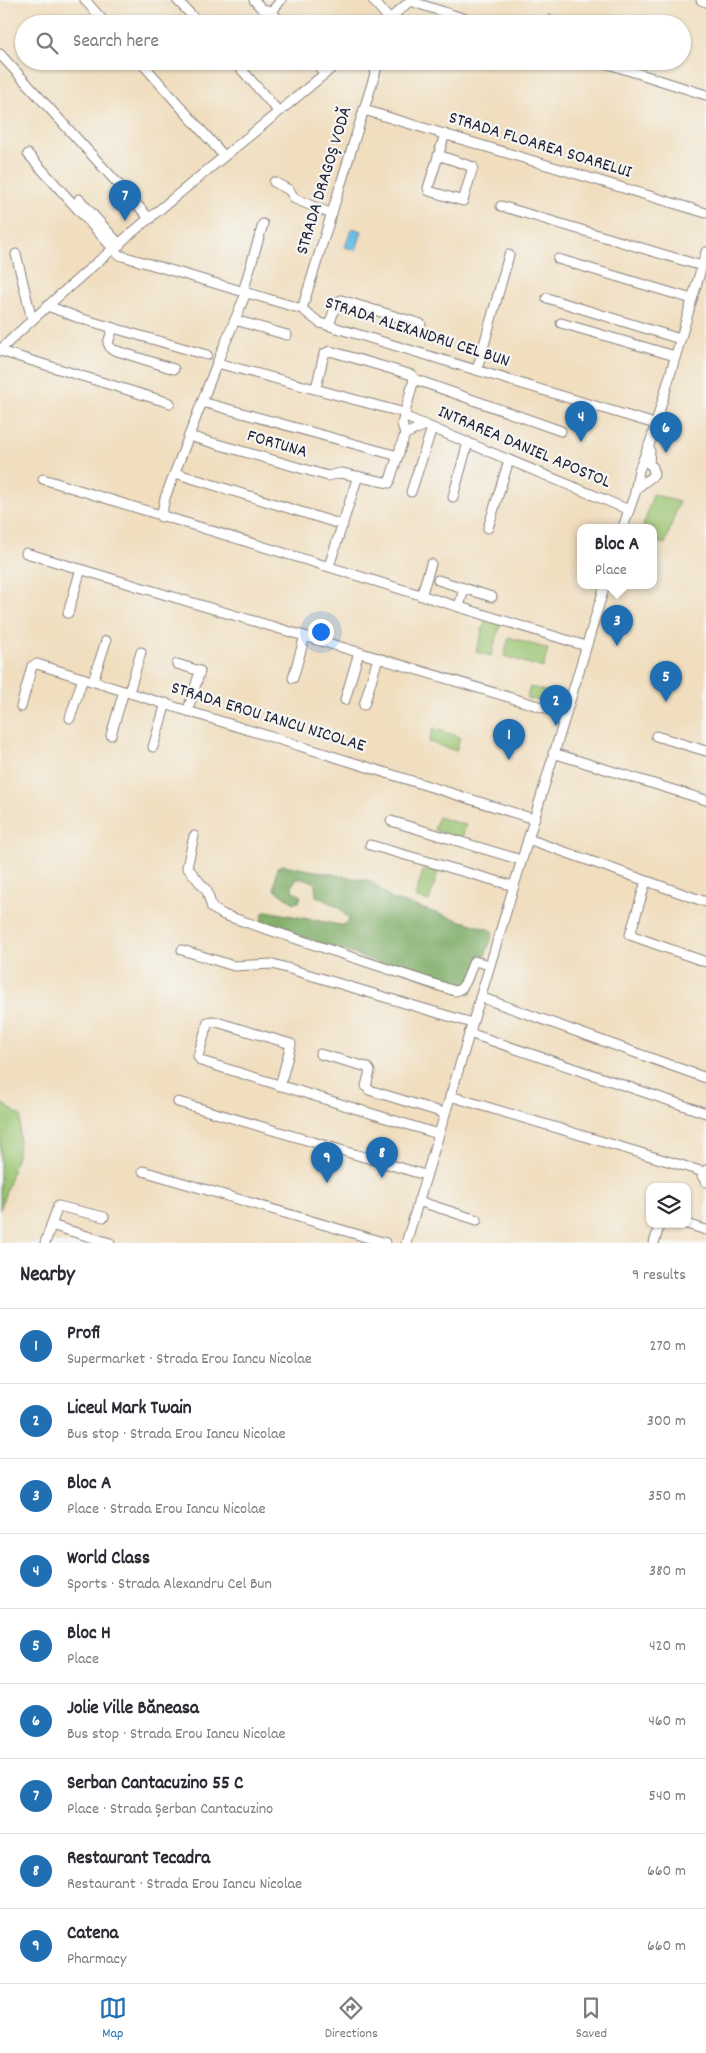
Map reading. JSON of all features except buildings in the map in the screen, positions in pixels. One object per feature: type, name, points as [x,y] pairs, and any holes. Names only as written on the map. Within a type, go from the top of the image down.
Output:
[{"type":"street","points":[[85,0],[98,15]]},
{"type":"street","points":[[177,0],[191,15]]},
{"type":"street","points":[[254,0],[262,9],[272,11],[275,15]]},
{"type":"street","points":[[272,11],[282,0]]},
{"type":"street","points":[[373,0],[383,15]]},
{"type":"street","points":[[394,15],[410,0],[454,15]]},
{"type":"street","points":[[700,0],[706,2]]},
{"type":"street","points":[[0,54],[150,219]]},
{"type":"street","points":[[148,70],[222,153]]},
{"type":"street","points":[[242,70],[279,112]]},
{"type":"street","points":[[322,70],[325,74]]},
{"type":"street","points":[[170,403],[0,351],[32,320],[150,219],[222,153],[279,112],[330,70]]},
{"type":"street","name":"STRADA DRAGOȘ VODĂ","points":[[302,310],[376,70]]},
{"type":"street","points":[[627,70],[706,95]]},
{"type":"street","name":"STRADA FLOAREA SOARELUI","points":[[364,110],[706,213]]},
{"type":"street","points":[[438,155],[473,167],[463,201],[429,191],[438,155],[445,134]]},
{"type":"street","points":[[28,154],[117,247]]},
{"type":"street","points":[[274,182],[289,190],[295,199],[332,214]]},
{"type":"street","points":[[79,199],[117,247]]},
{"type":"street","points":[[501,206],[702,266]]},
{"type":"street","points":[[161,516],[188,436],[235,320],[263,224]]},
{"type":"street","name":"STRADA ALEXANDRU CEL BUN","points":[[117,247],[118,255],[302,310],[330,326],[656,424]]},
{"type":"street","points":[[645,480],[640,477],[706,252]]},
{"type":"street","points":[[16,254],[32,320]]},
{"type":"street","points":[[477,370],[510,254]]},
{"type":"street","points":[[558,258],[692,299]]},
{"type":"street","points":[[547,298],[680,339]]},
{"type":"street","points":[[330,326],[336,305],[341,300],[421,324]]},
{"type":"street","points":[[48,306],[206,355]]},
{"type":"street","points":[[235,320],[287,335]]},
{"type":"street","points":[[561,323],[675,356]]},
{"type":"street","points":[[114,328],[108,343],[111,349],[174,369]]},
{"type":"street","points":[[316,388],[324,354],[330,351],[412,376],[414,379],[561,431]]},
{"type":"street","name":"INTRAREA DANIEL APOSTOL","points":[[217,364],[316,388],[405,415],[629,510]]},
{"type":"street","points":[[202,402],[398,456],[405,434],[402,424],[414,379]]},
{"type":"street","points":[[405,434],[429,426]]},
{"type":"street","points":[[411,492],[429,426]]},
{"type":"street","name":"FORTUNA","points":[[188,436],[328,476],[341,474],[389,483],[398,456]]},
{"type":"street","points":[[452,498],[468,442]]},
{"type":"street","points":[[488,528],[509,460]]},
{"type":"street","points":[[635,492],[645,480],[650,479],[654,475],[654,470],[643,467]]},
{"type":"street","points":[[624,524],[643,467]]},
{"type":"street","points":[[175,474],[343,525]]},
{"type":"street","points":[[329,566],[358,476]]},
{"type":"street","points":[[43,479],[586,646]]},
{"type":"street","points":[[26,553],[565,714]]},
{"type":"street","points":[[421,596],[431,564]]},
{"type":"street","points":[[68,613],[81,569]]},
{"type":"street","points":[[438,580],[492,596]]},
{"type":"street","points":[[459,607],[464,588]]},
{"type":"street","points":[[406,1243],[604,589]]},
{"type":"street","points":[[293,678],[305,636]]},
{"type":"street","points":[[93,681],[106,641]]},
{"type":"street","points":[[111,735],[140,652]]},
{"type":"street","points":[[345,700],[359,652]]},
{"type":"street","points":[[364,704],[378,658]]},
{"type":"street","name":"STRADA EROU IANCU NICOLAE","points":[[21,707],[34,664],[166,703],[534,818]]},
{"type":"street","points":[[177,664],[200,670],[188,710]]},
{"type":"street","points":[[70,718],[83,678]]},
{"type":"street","points":[[153,747],[166,703]]},
{"type":"street","points":[[656,736],[706,751]]},
{"type":"street","points":[[554,753],[706,800]]},
{"type":"street","points":[[391,821],[521,860]]},
{"type":"street","points":[[194,836],[187,867],[207,891],[212,908],[224,915],[454,991],[461,989],[465,983],[474,961],[490,965]]},
{"type":"street","points":[[528,839],[706,902]]},
{"type":"street","points":[[370,845],[514,886]]},
{"type":"street","points":[[646,881],[630,935],[706,962]]},
{"type":"street","points":[[182,950],[234,966],[273,964],[472,1023]]},
{"type":"street","points":[[480,996],[706,1078]]},
{"type":"street","points":[[280,1086],[291,1044],[213,1021],[208,1022],[199,1059],[280,1086],[438,1134]]},
{"type":"street","points":[[469,1033],[706,1113]]},
{"type":"street","points":[[320,1054],[367,1067],[370,1071],[366,1086],[369,1090],[444,1113]]},
{"type":"street","points":[[450,1096],[705,1171],[702,1178],[706,1182]]},
{"type":"street","points":[[178,1102],[425,1175]]},
{"type":"street","points":[[143,1171],[386,1243]]},
{"type":"street","points":[[418,1201],[477,1220]]},
{"type":"street","points":[[45,1243],[56,1208],[60,1205],[104,1217]]},
{"type":"street","points":[[51,1225],[110,1243]]},
{"type":"street","points":[[691,1226],[706,1230]]},
{"type":"street","points":[[654,1243],[659,1228]]},
{"type":"green space","points":[[653,494],[679,502],[665,544],[657,542],[657,524],[644,524]]},
{"type":"green space","points":[[486,618],[501,623],[491,656],[476,652]]},
{"type":"green space","points":[[509,637],[548,649],[543,668],[504,656]]},
{"type":"green space","points":[[530,687],[558,694],[555,705],[527,698]]},
{"type":"green space","points":[[433,728],[460,737],[456,751],[429,742]]},
{"type":"green space","points":[[438,817],[466,825],[462,838],[434,830]]},
{"type":"green space","points":[[283,865],[370,881],[392,899],[491,930],[493,933],[491,940],[471,994],[261,923],[263,913],[267,911],[341,925],[347,923],[349,919],[338,907],[316,896],[315,884],[311,881],[300,879],[294,882],[292,890],[301,896],[299,902],[294,903],[274,889],[277,867]]},
{"type":"green space","points":[[424,868],[438,872],[429,901],[415,897]]},
{"type":"green space","points":[[0,1102],[21,1116],[18,1153],[0,1210]]},
{"type":"water","points":[[352,228],[362,231],[356,250],[345,247]]},
{"type":"place","name":"Serban Cantacuzino 55 C","points":[[125,221]]},
{"type":"place","name":"World Class","points":[[581,442]]},
{"type":"place","name":"Jolie Ville Băneasa","points":[[666,453]]},
{"type":"place","name":"Bloc A","points":[[617,646]]},
{"type":"place","name":"Bloc H","points":[[666,702]]},
{"type":"place","name":"Liceul Mark Twain","points":[[556,726]]},
{"type":"place","name":"Profi","points":[[509,760]]},
{"type":"place","name":"Restaurant Tecadra","points":[[382,1178]]},
{"type":"place","name":"Catena","points":[[327,1183]]}]
